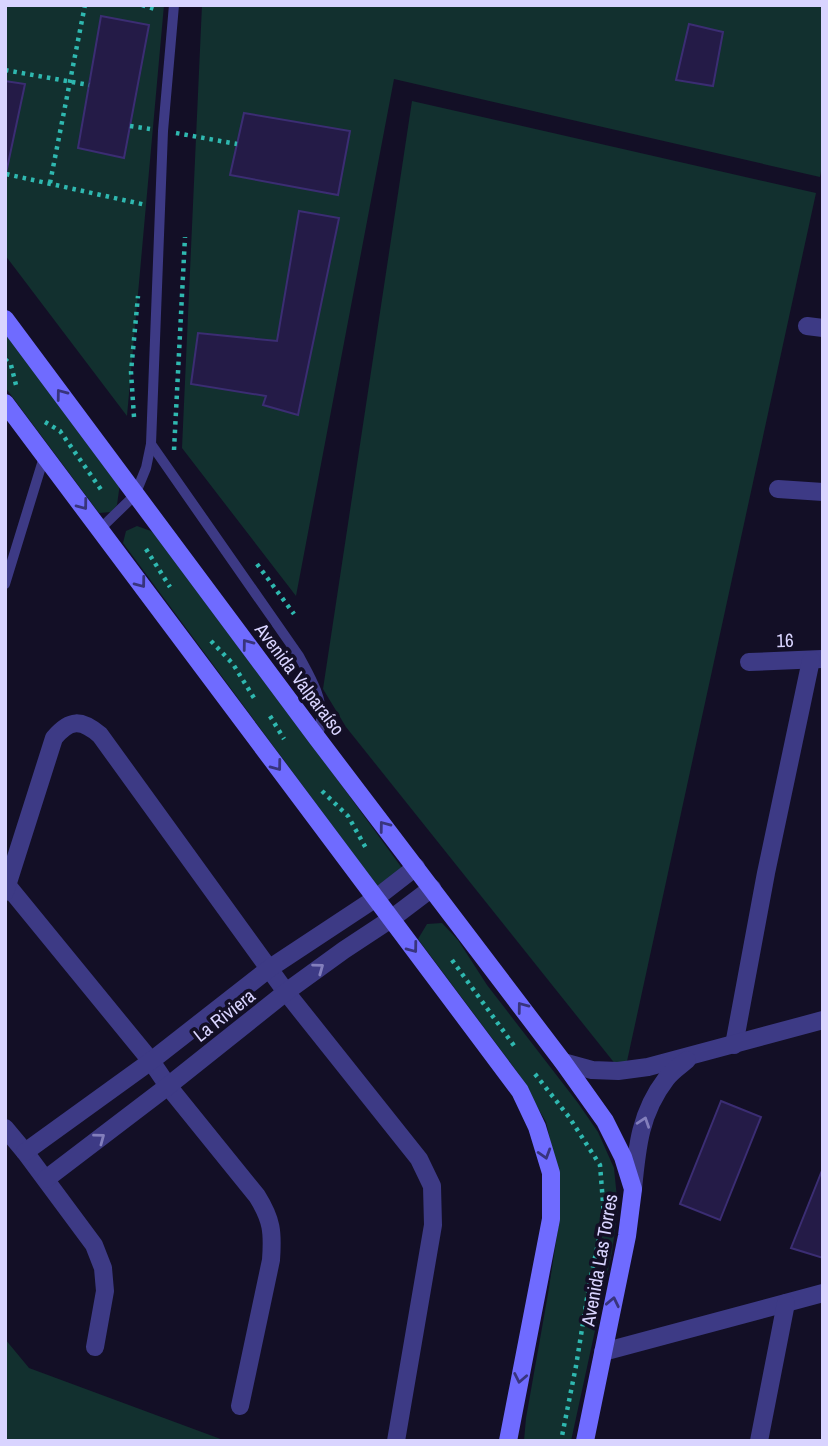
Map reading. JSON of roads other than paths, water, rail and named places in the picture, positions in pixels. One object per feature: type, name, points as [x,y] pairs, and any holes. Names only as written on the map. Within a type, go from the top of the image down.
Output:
[{"type":"main road","name":"Avenida Valparaíso","points":[[5,319],[317,738],[563,1062]]},
{"type":"main road","points":[[11,397],[17,424],[100,528],[520,1091],[537,1127],[551,1173],[551,1219],[508,1441]]},
{"type":"main road","name":"Avenida Las Torres","points":[[563,1062],[606,1121],[633,1189],[627,1236],[584,1441]]},
{"type":"street","points":[[778,489],[823,492]]},
{"type":"street","points":[[734,1045],[764,887],[817,659]]},
{"type":"street","name":"16","points":[[748,662],[817,659]]},
{"type":"street","points":[[240,1406],[271,1260],[269,1214],[167,1086],[151,1061],[6,888],[54,738],[64,725],[78,723],[100,735],[286,992],[419,1159],[432,1186],[433,1225],[396,1441]]},
{"type":"street","name":"La Riviera","points":[[25,1152],[151,1061],[270,968],[376,898],[416,867]]},
{"type":"street","name":"La Riviera","points":[[46,1179],[286,992],[432,888]]},
{"type":"street","points":[[563,1062],[592,1070],[618,1072],[648,1067],[823,1020]]},
{"type":"street","points":[[633,1189],[638,1141],[651,1102],[668,1076],[692,1055]]},
{"type":"street","points":[[5,1128],[94,1245],[103,1268],[105,1291],[95,1347]]},
{"type":"street","points":[[603,1352],[823,1293]]},
{"type":"street","points":[[759,1441],[786,1303]]},
{"type":"lane","points":[[100,528],[135,495],[146,468],[151,444],[163,131],[174,5]]},
{"type":"lane","points":[[151,444],[299,656],[313,683],[319,704],[321,720],[317,738]]},
{"type":"lane","points":[[5,584],[44,457]]}]
